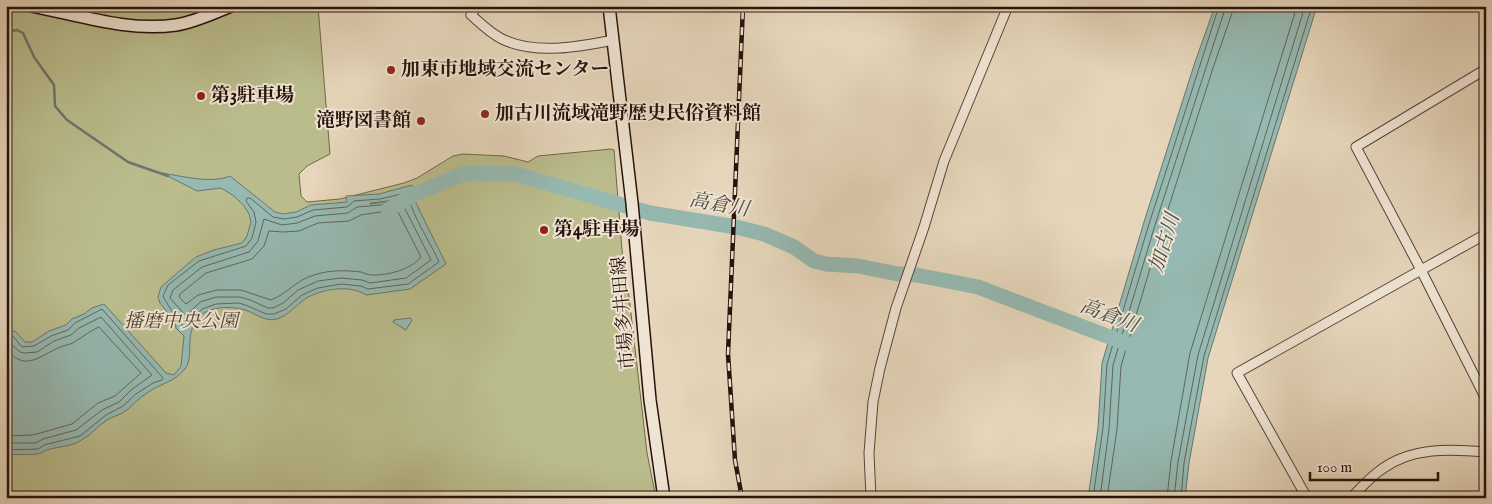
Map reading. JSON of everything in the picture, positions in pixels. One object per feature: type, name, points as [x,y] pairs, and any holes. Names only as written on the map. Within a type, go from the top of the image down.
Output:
[{"type":"main road","points":[[32,6],[126,25],[147,26],[177,25],[231,6]]},
{"type":"main road","name":"市場多井田線","points":[[609,6],[632,203],[650,400],[664,498]]},
{"type":"street","points":[[477,6],[471,15],[502,39],[521,45],[552,48],[613,40]]},
{"type":"street","points":[[870,498],[869,453],[874,402],[880,368],[896,308],[944,161],[1008,6]]},
{"type":"street","points":[[1486,70],[1356,147],[1486,399]]},
{"type":"street","points":[[1307,498],[1238,373],[1486,234]]},
{"type":"street","points":[[1351,498],[1381,469],[1398,459],[1417,453],[1440,450],[1486,452]]},
{"type":"green space","name":"播磨中央公園","points":[[6,6],[318,6],[330,154],[307,166],[299,174],[301,196],[307,202],[340,199],[404,183],[417,178],[453,156],[463,154],[504,156],[528,162],[538,156],[614,150],[624,274],[629,296],[647,453],[656,498],[6,498]]},
{"type":"water","name":"加古川","points":[[1215,6],[1317,6],[1208,358],[1189,463],[1185,498],[1088,498],[1098,428],[1102,363],[1144,222],[1195,62]]},
{"type":"water","points":[[162,173],[206,179],[230,176],[275,212],[283,214],[296,212],[311,205],[347,202],[346,196],[379,194],[412,185],[417,196],[413,198],[370,204],[414,199],[446,264],[410,289],[366,295],[352,290],[327,290],[305,299],[288,313],[273,320],[238,308],[220,308],[204,313],[193,327],[188,363],[185,369],[176,377],[147,393],[125,412],[107,420],[79,442],[38,454],[6,455],[6,328],[16,332],[25,342],[32,342],[49,331],[66,325],[72,319],[92,308],[104,304],[166,373],[174,375],[181,366],[184,336],[176,328],[175,322],[160,303],[158,297],[161,287],[196,257],[242,243],[247,236],[251,222],[244,206],[234,196],[221,188],[197,191]]},
{"type":"water","points":[[410,318],[412,320],[406,330],[393,322],[394,320]]},
{"type":"waterway","points":[[6,32],[17,30],[23,33],[34,57],[54,85],[55,106],[67,120],[128,162],[168,176]]},
{"type":"waterway","name":"高倉川","points":[[388,210],[415,194],[466,173],[515,174],[650,213],[736,227],[764,234],[794,247],[814,261],[826,264],[858,266],[978,287],[1128,344]]},
{"type":"railway","points":[[742,498],[735,460],[728,354],[743,6]]},
{"type":"place","name":"加東市地域交流センター","points":[[391,70]]},
{"type":"place","name":"第3駐車場","points":[[201,96]]},
{"type":"place","name":"加古川流域滝野歴史民俗資料館","points":[[485,114]]},
{"type":"place","name":"滝野図書館","points":[[421,121]]},
{"type":"place","name":"第4駐車場","points":[[544,230]]}]
